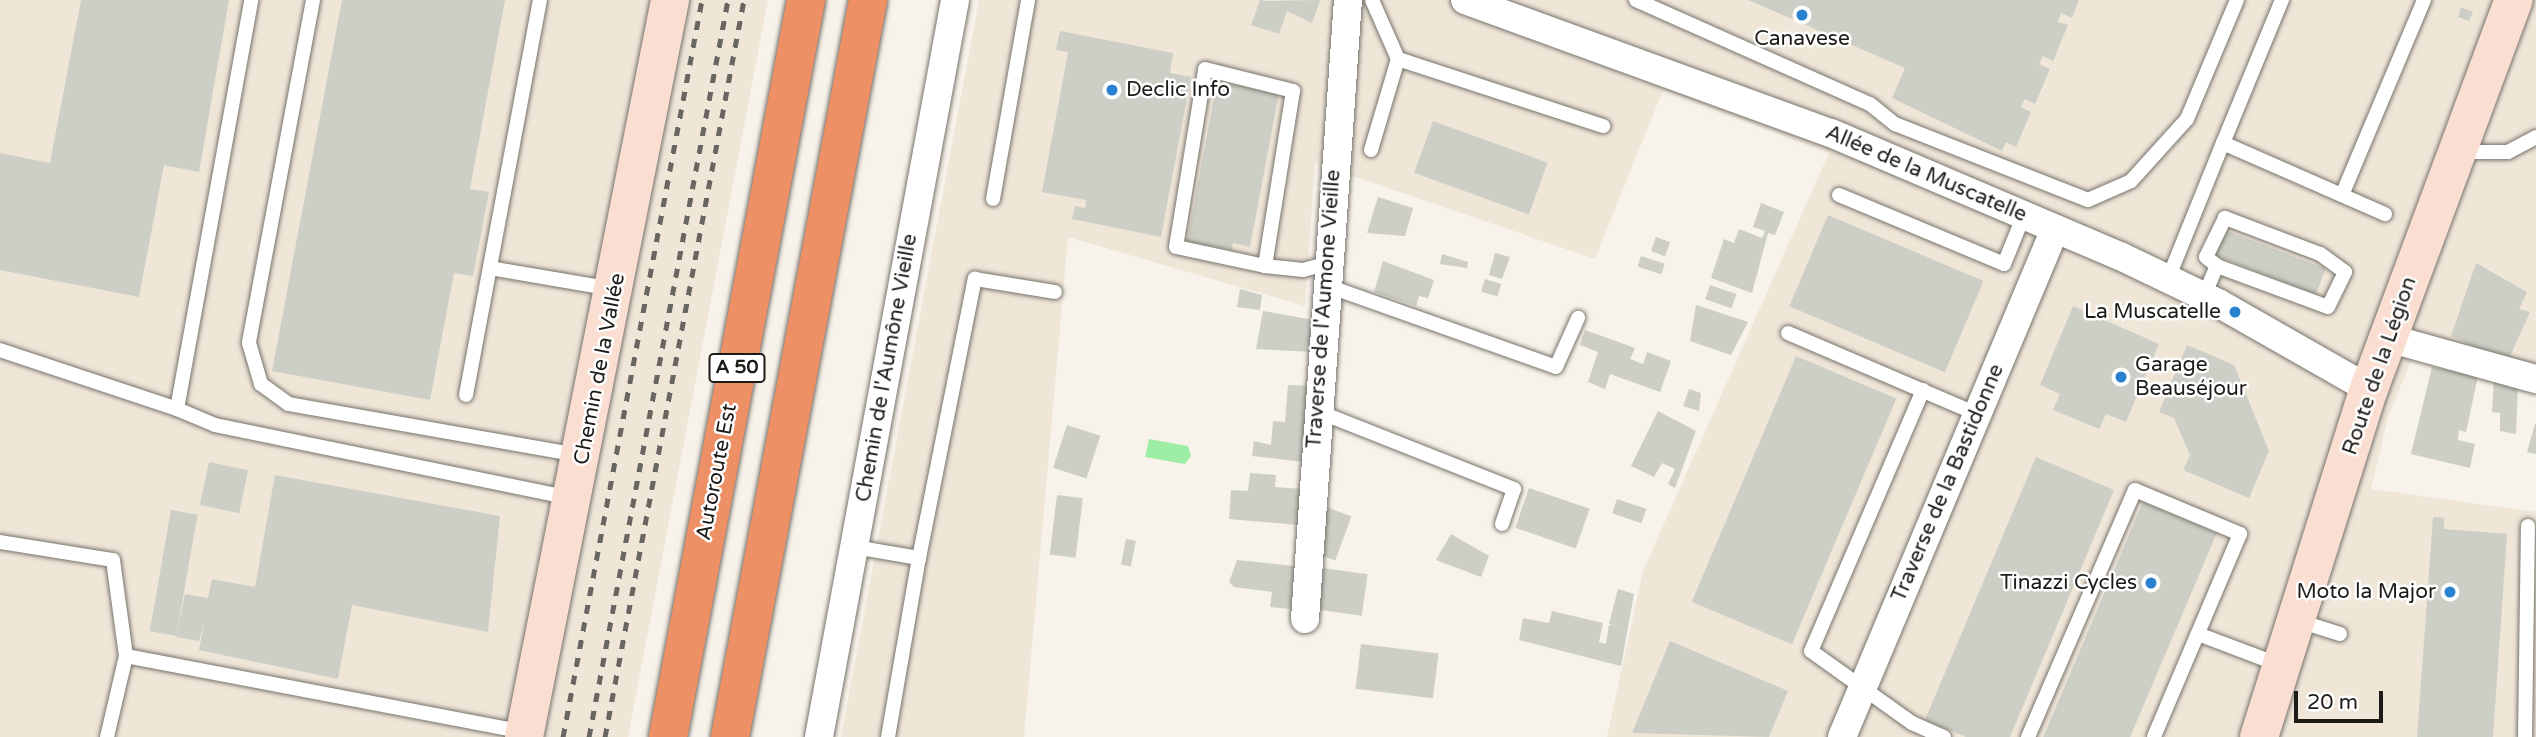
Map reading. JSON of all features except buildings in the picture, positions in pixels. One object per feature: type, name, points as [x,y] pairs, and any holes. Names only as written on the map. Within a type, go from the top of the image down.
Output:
[{"type":"highway","name":"Autoroute Est","points":[[668,737],[806,0]]},
{"type":"highway","name":"A 50","points":[[730,737],[868,0]]},
{"type":"main road","name":"Chemin de la Vallée","points":[[525,734],[616,290],[670,0]]},
{"type":"main road","name":"Route de la Légion","points":[[2259,737],[2285,666],[2369,389],[2514,0]]},
{"type":"street","name":"Chemin de l'Aumône Vieille","points":[[819,737],[955,0]]},
{"type":"street","name":"Traverse de l'Aumone Vieille","points":[[1305,619],[1325,274],[1348,0]]},
{"type":"street","name":"Allée de la Muscatelle","points":[[1465,0],[1660,67],[2024,215],[2204,296],[2369,389]]},
{"type":"street","name":"Traverse de la Bastidonne","points":[[1842,737],[2055,229]]},
{"type":"street","points":[[2388,338],[2536,379]]},
{"type":"lane","points":[[177,409],[251,0]]},
{"type":"lane","points":[[313,0],[249,343],[261,384],[289,404],[583,456]]},
{"type":"lane","points":[[466,395],[540,0]]},
{"type":"lane","points":[[993,199],[1028,0]]},
{"type":"lane","points":[[1371,150],[1398,59],[1373,0]]},
{"type":"lane","points":[[1636,0],[1870,104],[1895,124],[2088,200],[2131,181],[2187,120],[2237,0]]},
{"type":"lane","points":[[2168,279],[2282,0]]},
{"type":"lane","points":[[2342,195],[2424,0]]},
{"type":"lane","points":[[1398,59],[1603,126]]},
{"type":"lane","points":[[1265,266],[1293,91],[1205,69],[1176,247],[1265,266],[1325,274],[1556,367],[1578,318]]},
{"type":"lane","points":[[2457,152],[2508,152],[2536,137]]},
{"type":"lane","points":[[2223,143],[2385,214]]},
{"type":"lane","points":[[1839,195],[2004,264],[2024,215]]},
{"type":"lane","points":[[2225,218],[2320,254],[2345,272],[2328,307],[2217,266],[2206,257],[2225,218]]},
{"type":"lane","points":[[2204,296],[2217,266]]},
{"type":"lane","points":[[490,268],[616,290]]},
{"type":"lane","points":[[888,737],[919,558],[975,278],[1055,292]]},
{"type":"lane","points":[[1788,333],[1977,414]]},
{"type":"lane","points":[[0,350],[177,409],[215,425],[574,499]]},
{"type":"lane","points":[[1923,390],[1811,651],[1912,723],[1944,737]]},
{"type":"lane","points":[[1317,411],[1514,489],[1502,524]]},
{"type":"lane","points":[[2028,737],[2135,489],[2240,534],[2154,737]]},
{"type":"lane","points":[[2525,737],[2528,526]]},
{"type":"lane","points":[[0,542],[113,560],[126,656],[107,737]]},
{"type":"lane","points":[[855,547],[919,558]]},
{"type":"lane","points":[[2298,620],[2340,634]]},
{"type":"lane","points":[[2198,634],[2285,666]]},
{"type":"lane","points":[[126,656],[525,734]]},
{"type":"shaded area","points":[[0,0],[768,0],[628,737],[0,737]]},
{"type":"shaded area","points":[[979,0],[2536,0],[2536,361],[2530,370],[2420,339],[2388,417],[2371,489],[2536,512],[2536,737],[1607,737],[1643,571],[1829,153],[1663,90],[1595,259],[1315,163],[1305,306],[1068,237],[1024,737],[841,737]]},
{"type":"shaded area","points":[[1149,439],[1188,446],[1191,456],[1185,464],[1145,457]]},
{"type":"railway","points":[[563,737],[702,0]]},
{"type":"railway","points":[[589,737],[728,0]]},
{"type":"railway","points":[[605,737],[744,0]]},
{"type":"place","name":"Canavese","points":[[1802,15]]},
{"type":"place","name":"Declic Info","points":[[1112,90]]},
{"type":"place","name":"La Muscatelle","points":[[2235,312]]},
{"type":"place","name":"Garage Beauséjour","points":[[2121,377]]},
{"type":"place","name":"Tinazzi Cycles","points":[[2151,583]]},
{"type":"place","name":"Moto la Major","points":[[2450,592]]}]
